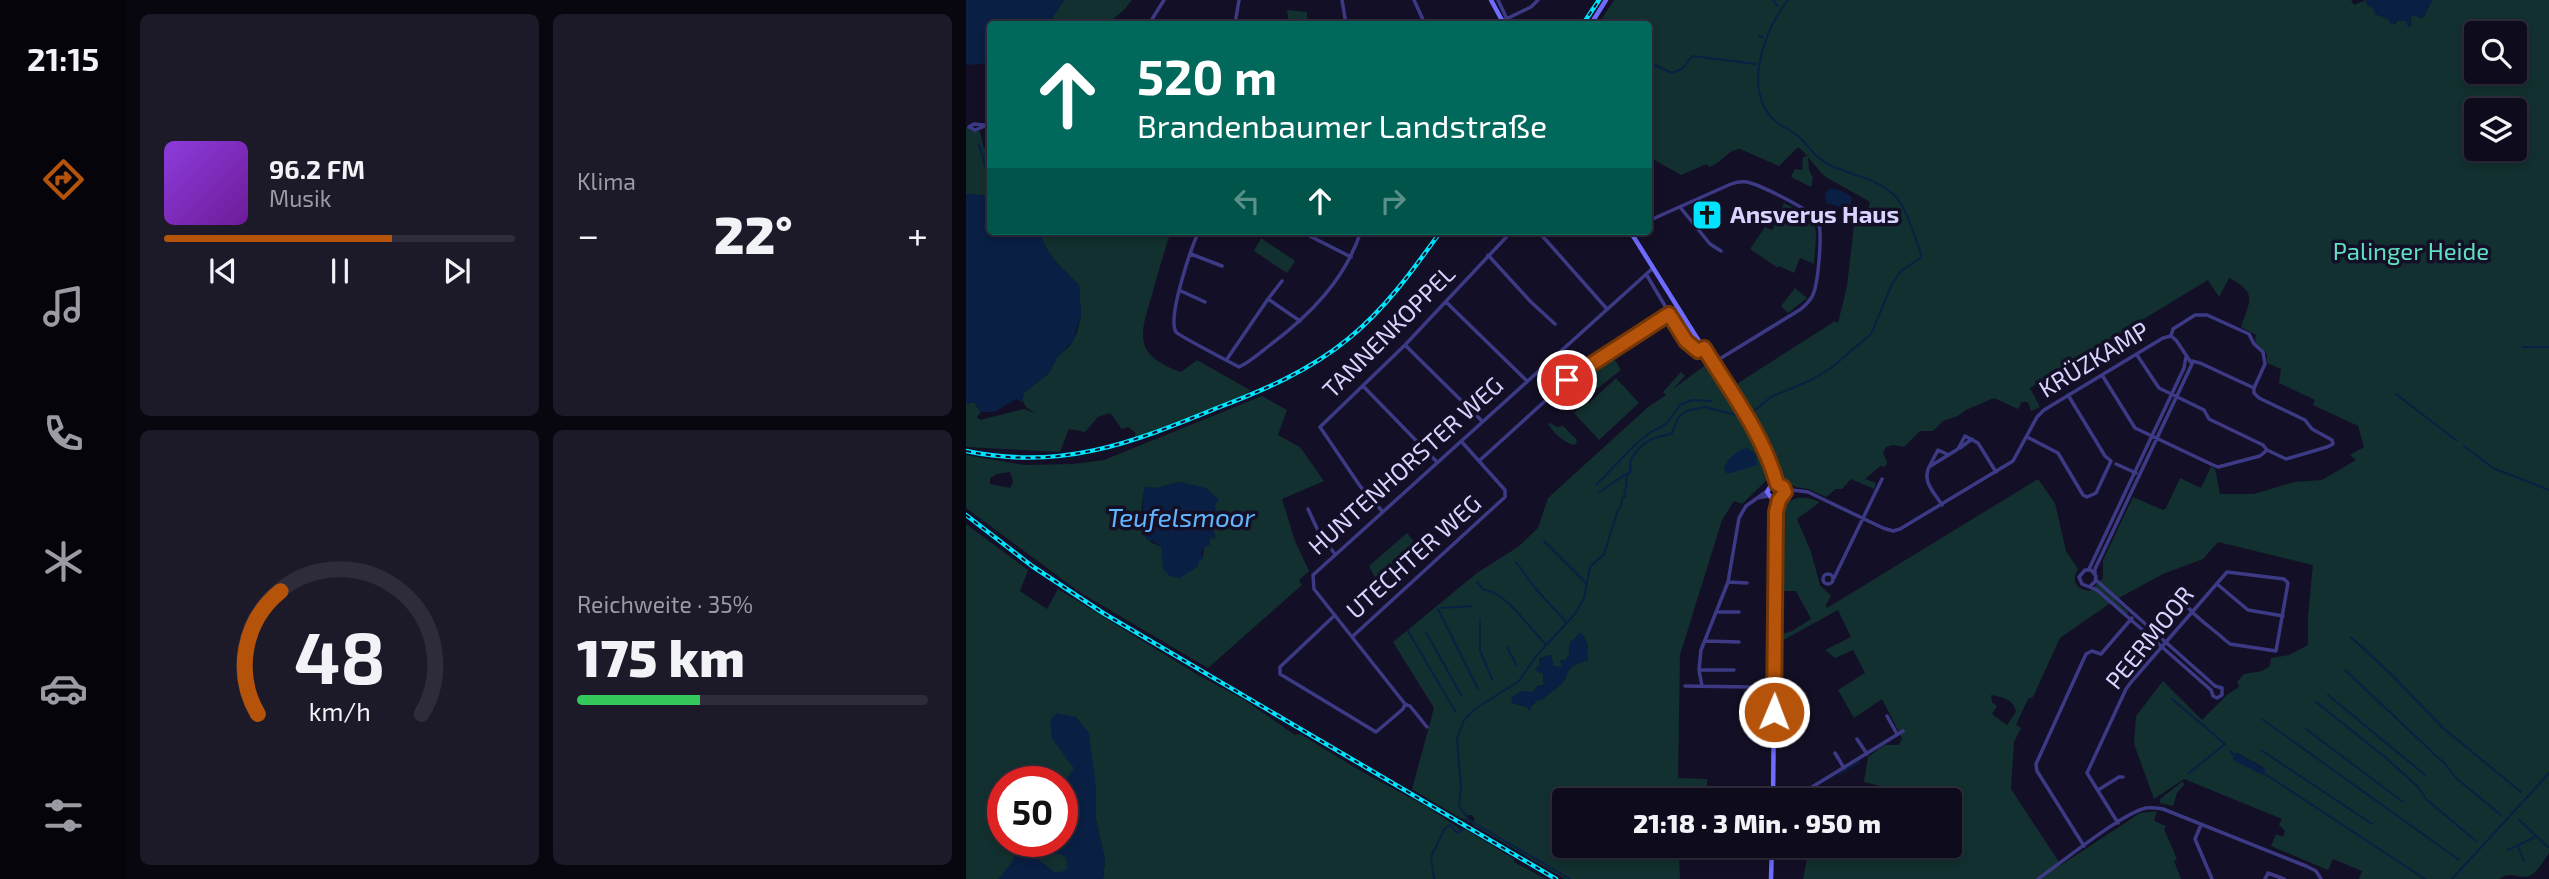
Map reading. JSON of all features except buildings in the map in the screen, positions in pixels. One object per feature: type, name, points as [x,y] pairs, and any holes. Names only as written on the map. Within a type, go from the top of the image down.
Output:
[{"type":"main road","points":[[1491,0],[1503,21]]},
{"type":"main road","points":[[1593,21],[1606,0]]},
{"type":"main road","points":[[1632,235],[1764,445],[1772,472],[1775,484],[1772,497],[1776,512],[1773,788]]},
{"type":"main road","points":[[1772,497],[1784,492],[1775,484]]},
{"type":"main road","points":[[1771,879],[1772,858]]},
{"type":"street","points":[[1153,21],[1164,0]]},
{"type":"street","points":[[1236,21],[1239,0]]},
{"type":"street","points":[[1342,0],[1346,21]]},
{"type":"street","points":[[1414,0],[1424,21]]},
{"type":"street","points":[[1498,0],[1504,21]]},
{"type":"street","points":[[1506,21],[1538,0]]},
{"type":"street","points":[[1652,219],[1731,184],[1748,182],[1806,210],[1819,224],[1816,286],[1807,303],[1713,363]]},
{"type":"street","points":[[1680,207],[1710,244],[1721,251]]},
{"type":"street","points":[[1198,235],[1174,314],[1175,330],[1182,338],[1241,367],[1300,321],[1332,287],[1351,257],[1359,235]]},
{"type":"street","points":[[1308,235],[1351,257]]},
{"type":"street","name":"TANNENKOPPEL","points":[[1382,511],[1360,486],[1319,428],[1405,345],[1508,235]]},
{"type":"street","points":[[1542,235],[1607,309]]},
{"type":"street","points":[[1191,254],[1222,266]]},
{"type":"street","points":[[1488,255],[1555,324]]},
{"type":"street","name":"HUNTENHORSTER WEG","points":[[1335,615],[1314,589],[1314,573],[1653,268]]},
{"type":"street","points":[[1646,274],[1691,347],[1698,351],[1704,348]]},
{"type":"street","points":[[1227,359],[1282,282]]},
{"type":"street","points":[[1181,291],[1205,302]]},
{"type":"street","points":[[1268,299],[1300,321]]},
{"type":"street","points":[[1446,301],[1527,381]]},
{"type":"street","points":[[1479,461],[1567,380],[1669,314]]},
{"type":"street","name":"KRÜZKAMP","points":[[1784,492],[1808,492],[1889,530],[1897,530],[2015,459],[2039,414],[2163,338],[2171,336],[2173,329],[2200,314],[2249,334],[2254,344],[2263,352],[2265,361],[2254,388]]},
{"type":"street","points":[[2136,354],[2154,384],[2204,410],[2209,419],[2286,459],[2327,447],[2333,441],[2312,429],[2305,420],[2255,396],[2254,388],[2192,361],[2171,336]]},
{"type":"street","points":[[1405,345],[1482,421]]},
{"type":"street","points":[[2174,396],[2186,365],[2185,355]]},
{"type":"street","points":[[2090,586],[2137,474],[2192,361]]},
{"type":"street","points":[[2102,375],[2133,427],[2216,467],[2260,456],[2267,450]]},
{"type":"street","points":[[1363,386],[1437,462]]},
{"type":"street","points":[[2068,396],[2105,456],[2137,474]]},
{"type":"street","points":[[2027,437],[2054,450],[2085,496],[2096,493],[2113,462]]},
{"type":"street","points":[[1929,467],[1972,439],[1978,443],[1996,472]]},
{"type":"street","name":"UTECHTER WEG","points":[[1353,636],[1504,499],[1505,490],[1461,441]]},
{"type":"street","points":[[1942,505],[1926,480],[1938,450],[1949,455]]},
{"type":"street","points":[[2137,474],[2093,563],[2081,573],[2079,579],[2082,584],[2090,586],[2132,617],[2213,688]]},
{"type":"street","points":[[1834,578],[1882,479]]},
{"type":"street","points":[[1702,686],[1700,655],[1728,582],[1740,518],[1746,506],[1757,498],[1772,497]]},
{"type":"street","points":[[1308,509],[1320,535],[1335,554]]},
{"type":"street","points":[[2087,570],[2132,617]]},
{"type":"street","name":"PEERMOOR","points":[[2118,823],[2087,773],[2126,689],[2227,572],[2284,579],[2288,583],[2283,616]]},
{"type":"street","points":[[1728,582],[1747,583]]},
{"type":"street","points":[[2182,602],[2230,644],[2273,652],[2278,649],[2283,616],[2248,610],[2217,584]]},
{"type":"street","points":[[1717,612],[1739,612]]},
{"type":"street","points":[[1405,704],[1404,709],[1376,732],[1283,676],[1279,669],[1335,615],[1405,704],[1410,706],[1427,727]]},
{"type":"street","points":[[2084,846],[2036,771],[2036,764],[2086,654],[2088,651],[2101,654],[2132,617]]},
{"type":"street","points":[[1705,641],[1739,642]]},
{"type":"street","points":[[1699,670],[1734,670]]},
{"type":"street","points":[[1685,686],[1751,687]]},
{"type":"street","points":[[1887,716],[1897,734]]},
{"type":"street","points":[[1811,788],[1902,731]]},
{"type":"street","points":[[1857,739],[1867,754]]},
{"type":"street","points":[[1835,753],[1844,768]]},
{"type":"street","points":[[2098,790],[2123,777]]},
{"type":"street","points":[[2038,879],[2118,823],[2139,811],[2152,808],[2163,809],[2312,868],[2321,877]]},
{"type":"street","points":[[2201,825],[2195,839],[2212,879]]},
{"type":"street","points":[[2265,879],[2268,873],[2284,879]]},
{"type":"green space","points":[[1064,0],[1132,0],[1111,21],[1050,21]]},
{"type":"green space","name":"Palinger Heide","points":[[1614,0],[2351,0],[2354,5],[2366,0],[2375,14],[2394,24],[2399,20],[2406,21],[2409,27],[2412,14],[2421,18],[2424,16],[2432,0],[2549,0],[2549,853],[2538,869],[2529,876],[2507,875],[2499,879],[2359,879],[2362,871],[2333,859],[2328,870],[2271,846],[2276,834],[2283,837],[2285,831],[2279,825],[2282,819],[2184,779],[2154,799],[2134,744],[2136,716],[2163,681],[2202,720],[2239,687],[2237,682],[2244,674],[2262,671],[2270,666],[2271,658],[2289,655],[2308,645],[2313,565],[2218,542],[2203,559],[2163,574],[2115,600],[2127,614],[2112,602],[2060,638],[2033,697],[2028,699],[2016,725],[2021,728],[2014,742],[2011,789],[2061,865],[2140,813],[2157,811],[2154,821],[2166,826],[2164,829],[2177,859],[2174,861],[2181,879],[1803,879],[1807,858],[1962,858],[1962,788],[1880,788],[1864,782],[1868,757],[1884,745],[1899,745],[1902,738],[1882,699],[1854,718],[1838,690],[1865,673],[1853,650],[1835,658],[1825,650],[1851,637],[1838,610],[1778,643],[1779,635],[1792,631],[1811,619],[1796,591],[1780,591],[1781,509],[1785,504],[1799,498],[1820,502],[1797,519],[1811,552],[1820,585],[1831,596],[1827,608],[2038,479],[2055,503],[2066,551],[2078,569],[2076,584],[2081,589],[2090,591],[2103,578],[2103,560],[2133,497],[2163,510],[2180,478],[2201,488],[2211,467],[2215,469],[2220,494],[2254,494],[2294,482],[2322,480],[2356,460],[2350,455],[2364,447],[2358,426],[2313,405],[2315,400],[2279,383],[2281,369],[2267,363],[2267,354],[2255,343],[2256,335],[2241,327],[2249,304],[2248,294],[2245,288],[2229,278],[2219,297],[2208,280],[2030,388],[2040,407],[2031,411],[2028,402],[2022,402],[2018,409],[1994,398],[1943,421],[1933,431],[1920,431],[1904,447],[1886,447],[1883,453],[1887,462],[1885,467],[1880,466],[1865,479],[1876,483],[1874,489],[1851,479],[1842,489],[1836,489],[1826,497],[1795,487],[1777,475],[1766,444],[1732,387],[1835,321],[1838,323],[1847,286],[1856,208],[1868,210],[1870,202],[1824,176],[1808,157],[1813,178],[1811,187],[1791,177],[1795,169],[1802,170],[1803,157],[1808,156],[1798,147],[1779,166],[1740,149],[1709,167],[1707,164],[1681,175],[1652,159],[1652,21],[1601,20]],"holes":[[[1991,695],[2013,704],[2016,712],[2007,725],[1992,714],[1997,706],[1992,702]],[[2237,753],[2263,767],[2263,775],[2233,758],[2233,754]]]},
{"type":"green space","points":[[1287,10],[1307,12],[1307,21],[1289,21]]},
{"type":"green space","points":[[966,127],[980,131],[984,148],[987,148],[987,196],[966,194]]},
{"type":"green space","points":[[1784,203],[1811,220],[1816,232],[1814,264],[1800,258],[1794,273],[1779,266],[1778,268],[1750,249],[1765,227],[1772,230]]},
{"type":"green space","points":[[1041,235],[1168,235],[1144,322],[1144,343],[1155,359],[1166,366],[1181,372],[1197,360],[1250,390],[1247,395],[1134,439],[1136,433],[1128,427],[1122,429],[1110,413],[1098,417],[1085,432],[1069,429],[1060,452],[966,447],[966,403],[974,402],[981,412],[977,417],[980,420],[1024,409],[1035,413],[1027,408],[1022,400],[1024,393],[1049,373],[1058,356],[1070,346],[1077,333],[1081,315],[1079,285],[1046,248]]},
{"type":"green space","points":[[1261,238],[1295,261],[1287,273],[1254,251]]},
{"type":"green space","points":[[1795,288],[1807,298],[1788,313],[1781,306]]},
{"type":"green space","points":[[1673,306],[1699,346],[1695,347],[1687,339],[1674,317]]},
{"type":"green space","points":[[1612,355],[1621,370],[1580,402],[1566,387]]},
{"type":"green space","points":[[1707,364],[1759,447],[1767,480],[1742,504],[1734,501],[1722,520],[1680,655],[1678,778],[1707,779],[1707,788],[1552,788],[1552,858],[1679,858],[1680,879],[1565,879],[1473,825],[1471,822],[1475,820],[1472,815],[1468,815],[1467,820],[1460,818],[1412,789],[1434,708],[1393,642],[1477,573],[1518,547],[1538,528],[1548,498],[1648,407],[1666,395],[1663,392],[1681,372],[1685,376],[1673,389]],"holes":[[[1580,634],[1588,647],[1580,663],[1570,669],[1560,685],[1535,702],[1529,710],[1512,703],[1512,697],[1521,692],[1533,692],[1537,686],[1544,685],[1543,674],[1535,670],[1539,666],[1539,658],[1551,655],[1553,666],[1563,668],[1560,660],[1565,661],[1569,655],[1570,643]]]},
{"type":"green space","points":[[1616,378],[1639,403],[1599,440],[1574,413]]},
{"type":"green space","points":[[1262,396],[1287,410],[1278,435],[1300,447],[1324,481],[1282,499],[1295,541],[1309,571],[1299,580],[1302,585],[1208,668],[1081,593],[966,508],[966,455],[1024,465],[1104,460]],"holes":[[[1010,472],[1013,482],[1010,488],[990,484],[990,478]],[[1180,482],[1216,503],[1214,506],[1219,517],[1212,536],[1204,547],[1203,556],[1198,561],[1150,542],[1146,520],[1141,513],[1146,487],[1157,488]]]},
{"type":"green space","points":[[1550,423],[1557,427],[1563,426],[1577,440],[1576,444],[1562,439],[1550,427]]},
{"type":"green space","points":[[966,524],[1028,570],[1020,591],[1047,609],[1058,589],[1198,675],[1243,699],[1295,735],[1300,734],[1429,808],[1546,879],[1103,879],[1105,860],[1096,820],[1096,787],[1078,770],[1078,766],[1074,766],[1063,755],[1073,766],[987,766],[987,857],[1014,857],[999,879],[966,879]]},
{"type":"green space","points":[[1407,533],[1419,548],[1379,585],[1369,566]]},
{"type":"green space","points":[[2183,781],[2184,785],[2177,793],[2173,806],[2160,803],[2160,799]]},
{"type":"green space","points":[[1066,857],[1068,867],[1064,872],[1055,873],[1044,864],[1029,859]]},
{"type":"water","points":[[966,0],[1064,0],[1050,21],[987,21],[987,63],[966,65]]},
{"type":"water","points":[[2366,0],[2432,0],[2423,18],[2412,15],[2412,25],[2408,27],[2406,21],[2399,20],[2391,24],[2387,18],[2375,14]]},
{"type":"water","points":[[1831,188],[1852,197],[1851,205],[1844,208],[1826,203],[1825,193]]},
{"type":"water","points":[[966,194],[987,196],[987,235],[1041,235],[1055,261],[1079,285],[1081,315],[1073,342],[1058,356],[1049,373],[1024,393],[1021,403],[1017,399],[994,412],[981,412],[974,402],[966,403]]},
{"type":"water","points":[[1747,448],[1756,454],[1757,465],[1726,473],[1724,468],[1730,458]]},
{"type":"water","name":"Teufelsmoor","points":[[1180,482],[1206,488],[1219,500],[1214,506],[1218,512],[1213,528],[1216,537],[1214,540],[1210,537],[1210,545],[1204,547],[1201,553],[1203,559],[1199,560],[1198,566],[1180,578],[1170,576],[1163,569],[1161,546],[1145,538],[1146,520],[1142,518],[1146,487],[1157,488]]},
{"type":"water","points":[[1579,633],[1585,636],[1583,638],[1587,642],[1588,660],[1570,667],[1563,683],[1543,699],[1533,703],[1530,711],[1527,707],[1511,702],[1512,697],[1522,691],[1533,692],[1537,686],[1544,686],[1543,674],[1535,670],[1539,666],[1539,658],[1551,655],[1554,666],[1563,667],[1560,660],[1566,660],[1570,643]]},
{"type":"water","points":[[1057,713],[1076,717],[1089,733],[1096,787],[1096,820],[1105,860],[1103,879],[999,879],[1014,857],[1036,858],[1055,873],[1068,867],[1066,857],[1078,857],[1078,766],[1072,766],[1052,739],[1050,720]]},
{"type":"water","points":[[2237,753],[2265,769],[2265,774],[2233,760],[2233,754]]},
{"type":"waterway","points":[[1773,0],[1778,6]]},
{"type":"waterway","points":[[1468,822],[1459,806],[1461,787],[1457,739],[1464,720],[1475,709],[1519,681],[1536,656],[1575,614],[1584,598],[1590,567],[1604,554],[1622,499],[1626,496],[1624,490],[1631,470],[1631,461],[1640,447],[1649,440],[1672,433],[1678,418],[1686,411],[1705,407],[1740,416],[1750,414],[1771,397],[1811,380],[1831,368],[1871,334],[1892,284],[1901,271],[1922,257],[1908,217],[1890,191],[1824,162],[1799,137],[1774,120],[1763,105],[1758,75],[1760,58],[1772,27],[1788,0]]},
{"type":"waterway","points":[[1759,36],[1763,37]]},
{"type":"waterway","points":[[1652,64],[1672,73],[1682,69],[1692,56],[1756,64]]},
{"type":"waterway","points":[[979,145],[987,170]]},
{"type":"waterway","points":[[2523,347],[2549,347]]},
{"type":"waterway","points":[[2396,394],[2457,441]]},
{"type":"waterway","points":[[1596,485],[1637,443],[1666,424],[1680,405],[1692,400],[1711,401]]},
{"type":"waterway","points":[[2464,446],[2493,468],[2549,490]]},
{"type":"waterway","points":[[1598,493],[1629,472]]},
{"type":"waterway","points":[[1544,541],[1586,583]]},
{"type":"waterway","points":[[1516,562],[1535,588],[1567,623]]},
{"type":"waterway","points":[[1477,582],[1484,590],[1500,596],[1508,603],[1546,645]]},
{"type":"waterway","points":[[1441,608],[1471,606]]},
{"type":"waterway","points":[[1438,609],[1478,689]]},
{"type":"waterway","points":[[1480,619],[1480,651],[1492,679]]},
{"type":"waterway","points":[[1408,631],[1455,711]]},
{"type":"waterway","points":[[1426,632],[1461,695]]},
{"type":"waterway","points":[[2351,637],[2443,728],[2521,792]]},
{"type":"waterway","points":[[1507,647],[1517,666]]},
{"type":"waterway","points":[[2345,670],[2446,765],[2456,778],[2501,815]]},
{"type":"waterway","points":[[2328,695],[2425,775]]},
{"type":"waterway","points":[[2172,699],[2225,744],[2189,773]]},
{"type":"waterway","points":[[2316,702],[2386,758],[2418,787],[2427,800],[2476,841]]},
{"type":"waterway","points":[[2262,719],[2459,860]]},
{"type":"waterway","points":[[2306,729],[2403,802]]},
{"type":"waterway","points":[[2261,750],[2372,824]]},
{"type":"waterway","points":[[2230,751],[2233,754]]},
{"type":"waterway","points":[[1839,774],[1859,762]]},
{"type":"waterway","points":[[2452,879],[2549,773]]},
{"type":"waterway","points":[[2265,774],[2425,879]]},
{"type":"waterway","points":[[1469,820],[1570,879]]},
{"type":"waterway","points":[[2519,820],[2548,847]]},
{"type":"waterway","points":[[1434,879],[1431,857],[1445,828],[1450,825],[1457,833],[1464,828]]},
{"type":"waterway","points":[[2508,850],[2535,837]]},
{"type":"waterway","points":[[2518,846],[2524,861]]},
{"type":"railway","points":[[1585,21],[1599,0]]},
{"type":"railway","points":[[966,451],[1033,458],[1095,450],[1155,432],[1269,387],[1318,361],[1362,327],[1398,288],[1438,235]]},
{"type":"railway","points":[[966,515],[1032,566],[1103,613],[1556,879]]},
{"type":"place","name":"Ansverus Haus","points":[[1707,215]]},
{"type":"route","points":[[1567,380],[1669,314],[1693,349],[1698,351],[1704,348],[1764,445],[1777,484],[1783,487],[1785,492],[1779,500],[1776,512],[1774,712]]}]
